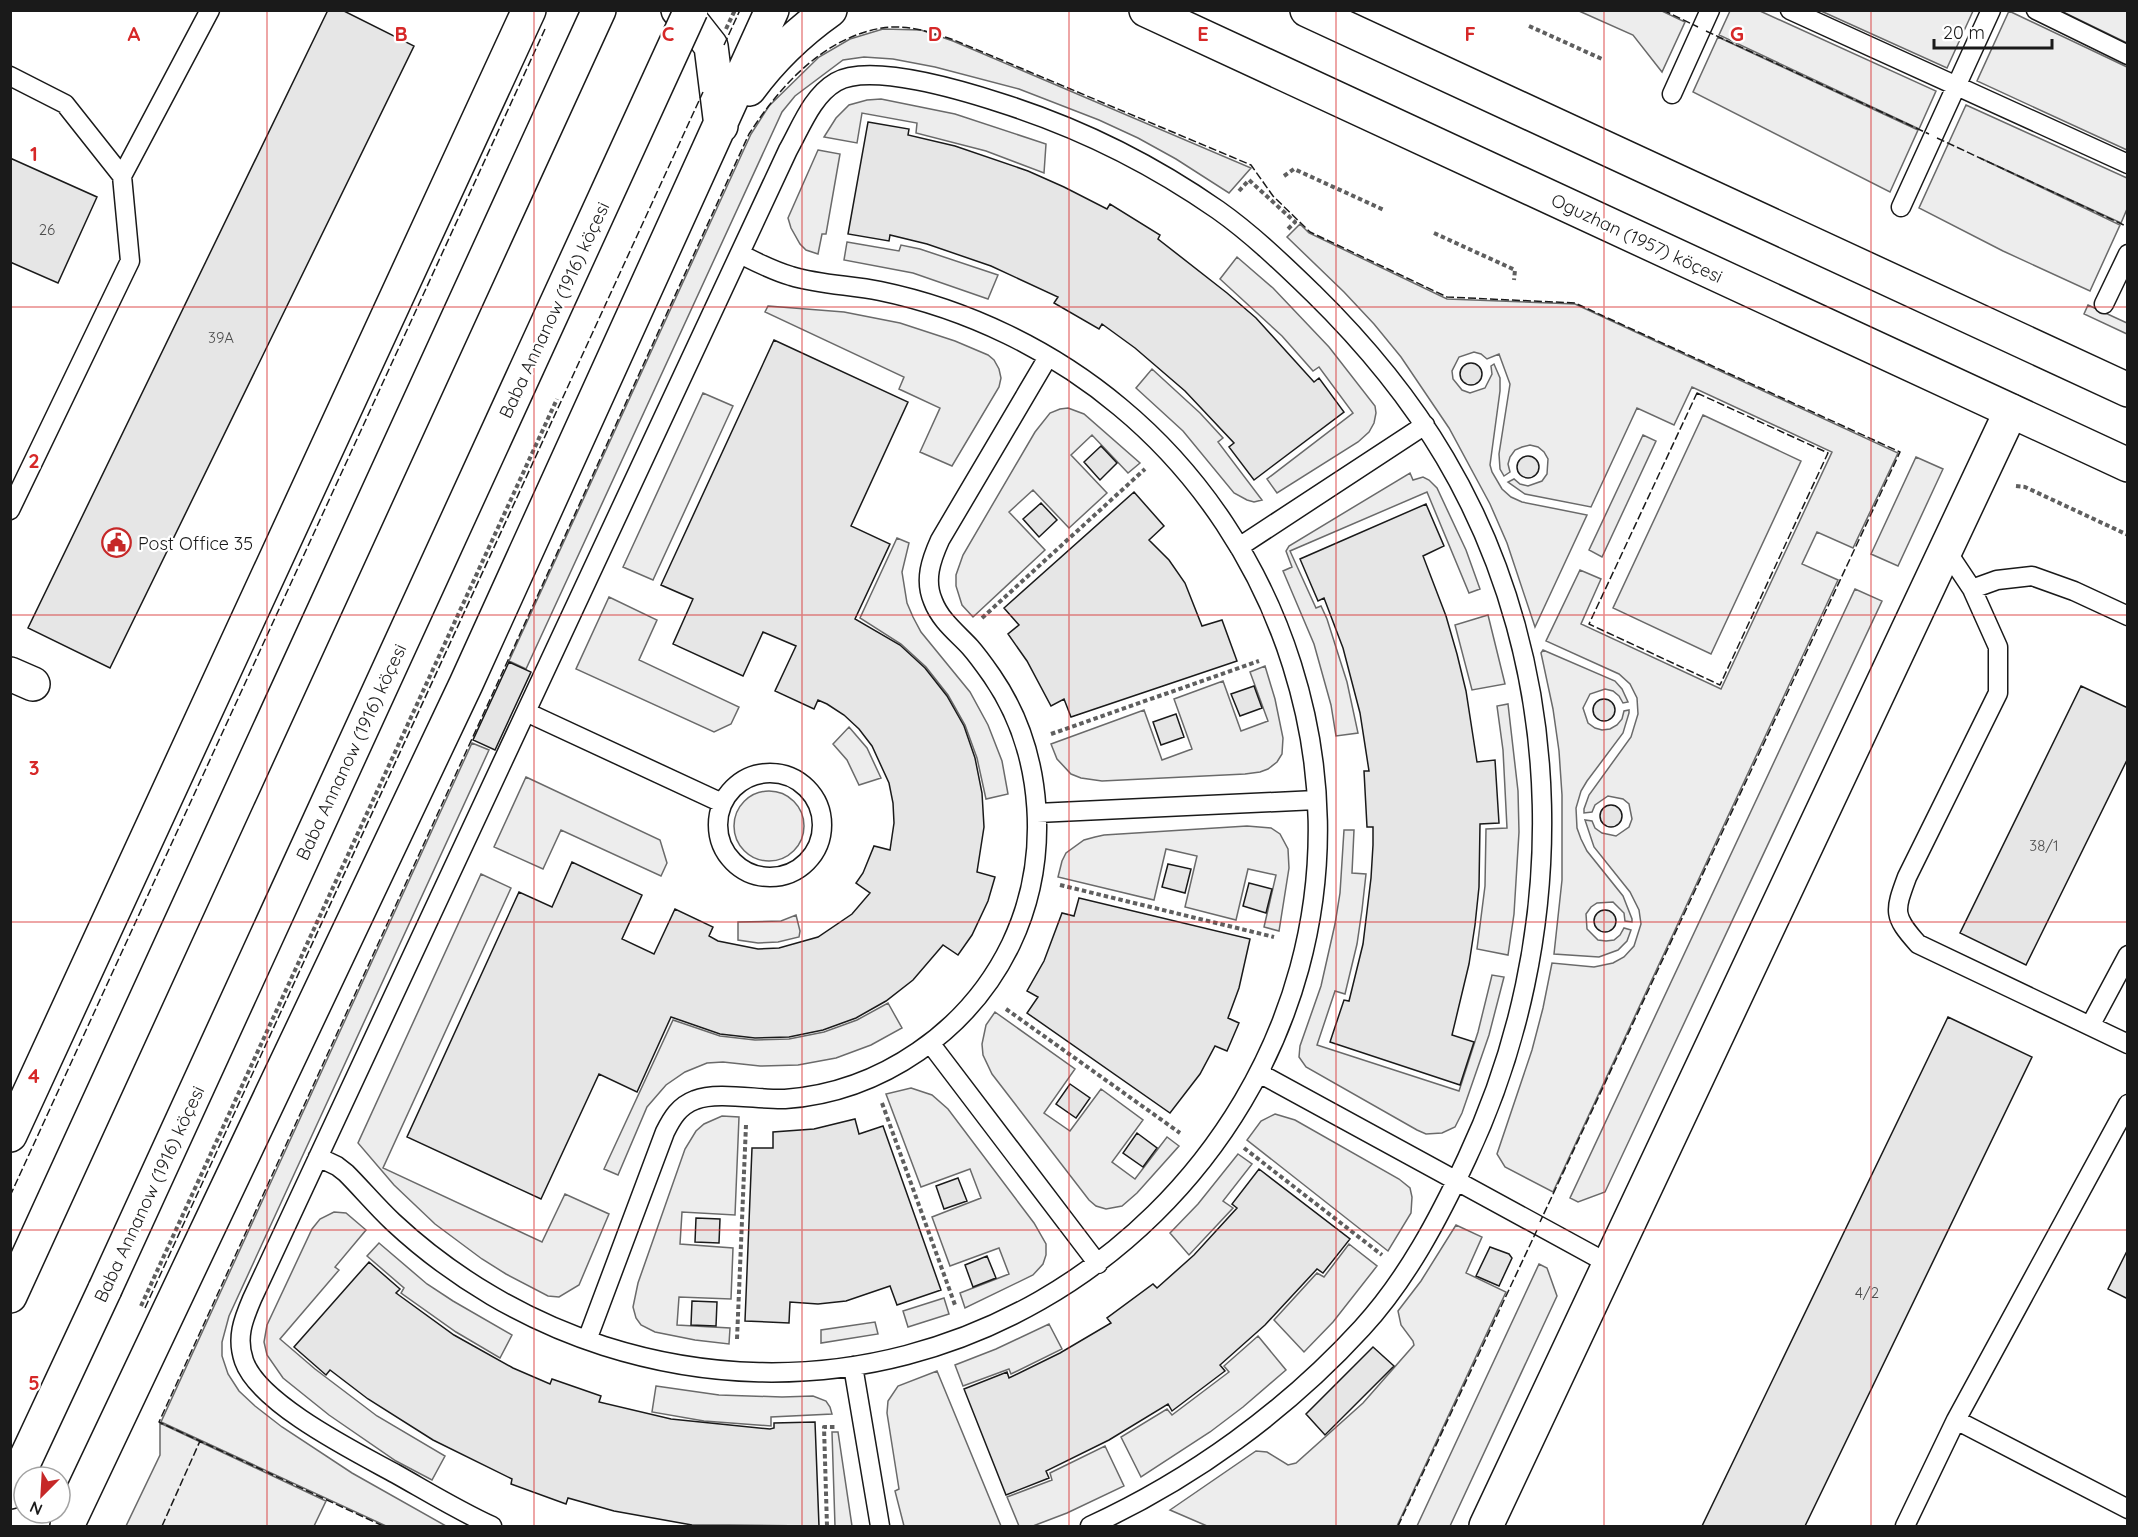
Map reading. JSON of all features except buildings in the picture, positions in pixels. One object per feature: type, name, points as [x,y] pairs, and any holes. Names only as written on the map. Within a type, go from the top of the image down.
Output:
[{"type":"main road","points":[[10,1135],[524,16],[551,10]]},
{"type":"main road","points":[[10,1296],[599,10]]},
{"type":"main road","points":[[678,10],[689,18],[711,46],[721,126]]},
{"type":"main road","name":"Baba Annanow (1916) köçesi","points":[[10,1492],[691,10]]},
{"type":"main road","points":[[67,1527],[466,684],[772,10]]},
{"type":"main road","points":[[721,126],[766,66],[830,10]]},
{"type":"main road","name":"Oguzhan (1957) köçesi","points":[[1146,10],[2127,465]]},
{"type":"main road","points":[[1307,10],[2127,390]]},
{"type":"main road","points":[[1486,1527],[2011,411]]},
{"type":"lane","points":[[122,176],[210,10]]},
{"type":"lane","points":[[1672,94],[1710,10]]},
{"type":"lane","points":[[1790,10],[2127,164]]},
{"type":"lane","points":[[1901,207],[1991,10]]},
{"type":"lane","points":[[2036,10],[2127,55]]},
{"type":"lane","points":[[492,1527],[309,1424],[278,1401],[255,1380],[244,1362],[240,1328],[788,150],[811,108],[836,82],[852,76],[872,75],[944,86],[1021,109],[1096,140],[1166,177],[1220,212],[1296,276],[1345,326],[1390,378],[1425,425],[1464,492],[1496,564],[1509,601],[1534,706],[1542,793],[1541,871],[1532,949],[1524,988],[1498,1083],[1477,1137],[1439,1216],[1393,1290],[1364,1327],[1280,1406],[1235,1442],[1166,1487],[1090,1527]]},
{"type":"lane","points":[[10,76],[65,104],[122,176],[130,261],[10,510]]},
{"type":"lane","points":[[318,1157],[346,1173],[396,1225],[442,1264],[519,1311],[587,1340],[651,1359],[721,1370],[782,1372],[853,1366],[930,1349],[977,1332],[1041,1301],[1098,1264],[1138,1231],[1181,1189],[1235,1116],[1258,1073],[1287,1008],[1304,950],[1314,891],[1317,800],[1310,741],[1298,682],[1266,597],[1239,546],[1203,495],[1157,441],[1112,401],[1048,357],[992,328],[936,306],[878,290],[793,277],[740,254]]},
{"type":"lane","points":[[2104,304],[2127,254]]},
{"type":"lane","points":[[587,1340],[671,1119],[680,1108],[694,1100],[708,1096],[769,1099],[829,1092],[886,1071],[930,1043],[958,1018],[979,996],[996,972],[1010,945],[1026,903],[1037,843],[1037,813],[1027,754],[1012,711],[998,685],[932,601],[929,569],[940,540],[1048,357]]},
{"type":"lane","points":[[1239,546],[1425,425]]},
{"type":"lane","points":[[1946,550],[1972,589],[1998,647],[1998,693],[1907,877],[1898,902],[1900,924],[1918,944],[2127,1044]]},
{"type":"lane","points":[[1972,589],[1997,580],[2032,576],[2074,591],[2127,616]]},
{"type":"lane","points":[[526,712],[722,803]]},
{"type":"lane","points":[[770,773],[784,775],[798,781],[809,791],[820,811],[822,833],[818,847],[809,860],[798,869],[784,875],[769,877],[755,875],[741,869],[722,847],[718,832],[718,818],[722,803],[730,791],[742,780],[755,775],[770,773]]},
{"type":"lane","points":[[1037,813],[1317,800]]},
{"type":"lane","points":[[2090,1026],[2127,955]]},
{"type":"lane","points":[[930,1043],[1098,1264]]},
{"type":"lane","points":[[1258,1073],[1610,1264]]},
{"type":"lane","points":[[1905,1527],[1956,1420],[2127,1104]]},
{"type":"lane","points":[[853,1366],[880,1527]]},
{"type":"lane","points":[[1956,1420],[2127,1509]]},
{"type":"path","points":[[725,32],[735,10]]},
{"type":"path","points":[[1529,26],[1602,59]]},
{"type":"path","points":[[1284,176],[1294,169],[1384,210]]},
{"type":"path","points":[[1233,197],[1249,180],[1295,222],[1286,230],[1279,224]]},
{"type":"path","points":[[1434,233],[1515,270],[1514,280]]},
{"type":"path","points":[[141,1306],[560,392]]},
{"type":"path","points":[[976,624],[1148,467]]},
{"type":"path","points":[[2011,486],[2025,487],[2127,535]]},
{"type":"path","points":[[1045,736],[1265,658]]},
{"type":"path","points":[[1053,883],[1281,938]]},
{"type":"path","points":[[1004,1008],[1188,1139]]},
{"type":"path","points":[[879,1094],[957,1311]]},
{"type":"path","points":[[737,1344],[746,1115]]},
{"type":"path","points":[[1239,1145],[1388,1259]]},
{"type":"path","points":[[827,1527],[824,1427],[839,1426]]},
{"type":"shaded area","points":[[1579,11],[1662,11],[1685,22],[1662,72],[1633,35]]},
{"type":"shaded area","points":[[1730,11],[1760,11],[1936,91],[1919,129],[1719,35]]},
{"type":"shaded area","points":[[1821,11],[1973,11],[1947,68]]},
{"type":"shaded area","points":[[2009,11],[2127,67],[2127,150],[1977,81]]},
{"type":"shaded area","points":[[2061,11],[2127,11],[2127,43]]},
{"type":"shaded area","points":[[883,29],[921,30],[953,41],[1251,168],[1229,193],[1138,138],[1019,89],[935,67],[893,59],[864,57],[843,60],[795,96],[782,112],[526,669],[509,661],[751,134],[769,106],[819,57],[850,39]]},
{"type":"shaded area","points":[[1718,37],[1918,130],[1890,192],[1693,92]]},
{"type":"shaded area","points":[[881,99],[955,114],[1046,144],[1044,173],[986,151],[916,133],[917,123],[862,113],[857,143],[824,137],[836,118],[849,105]]},
{"type":"shaded area","points":[[1966,105],[2127,178],[2127,209],[2121,223],[1980,158],[2120,225],[2090,291],[2003,251],[1919,208]]},
{"type":"shaded area","points":[[818,150],[840,154],[826,234],[822,234],[818,254],[806,250],[800,244],[788,218]]},
{"type":"shaded area","points":[[1300,224],[1309,233],[1447,299],[1575,304],[1898,453],[1853,548],[1817,532],[1802,564],[1838,580],[1553,1192],[1505,1167],[1497,1154],[1532,1050],[1552,963],[1594,967],[1613,963],[1624,957],[1634,946],[1641,924],[1639,910],[1630,892],[1594,847],[1585,820],[1592,821],[1595,828],[1602,833],[1616,836],[1629,827],[1632,819],[1629,804],[1623,799],[1608,796],[1595,805],[1592,812],[1584,813],[1589,795],[1631,737],[1638,714],[1637,698],[1630,684],[1619,674],[1546,641],[1580,570],[1601,579],[1581,624],[1721,689],[1832,452],[1692,387],[1674,425],[1637,408],[1591,507],[1525,494],[1508,482],[1514,479],[1528,486],[1542,481],[1547,474],[1548,459],[1538,447],[1530,445],[1515,450],[1508,464],[1510,472],[1504,476],[1500,469],[1499,454],[1510,384],[1499,354],[1487,359],[1474,352],[1459,357],[1452,371],[1453,379],[1462,390],[1470,393],[1485,388],[1492,374],[1491,366],[1494,364],[1500,378],[1490,465],[1502,489],[1511,497],[1522,502],[1587,515],[1535,627],[1507,543],[1490,504],[1449,428],[1401,357],[1374,324],[1287,237]]},
{"type":"shaded area","points":[[847,242],[899,251],[901,245],[920,249],[998,275],[988,299],[913,273],[844,260]]},
{"type":"shaded area","points":[[1237,257],[1273,288],[1329,347],[1375,406],[1374,423],[1369,432],[1358,442],[1277,493],[1267,479],[1353,413],[1319,367],[1313,371],[1282,336],[1220,279]]},
{"type":"shaded area","points":[[2088,305],[2127,323],[2127,334],[2084,314]]},
{"type":"shaded area","points":[[768,306],[844,312],[900,323],[955,341],[988,355],[994,360],[1001,378],[999,387],[952,466],[920,452],[940,408],[899,389],[904,377],[765,312]]},
{"type":"shaded area","points":[[1152,369],[1200,413],[1223,438],[1218,442],[1262,500],[1254,502],[1234,493],[1183,431],[1136,388]]},
{"type":"shaded area","points":[[703,393],[733,406],[653,580],[623,567]]},
{"type":"shaded area","points":[[1068,408],[1084,414],[1140,463],[1128,473],[1092,435],[1071,455],[1107,493],[1069,528],[1033,490],[1009,512],[1045,550],[973,617],[962,605],[956,586],[956,575],[963,555],[1035,432],[1050,413]]},
{"type":"shaded area","points":[[1703,415],[1801,461],[1711,654],[1613,608]]},
{"type":"shaded area","points":[[1643,435],[1656,441],[1602,557],[1589,550]]},
{"type":"shaded area","points":[[1916,457],[1943,469],[1898,566],[1871,554]]},
{"type":"shaded area","points":[[1410,473],[1413,480],[1423,477],[1437,488],[1466,550],[1480,589],[1469,593],[1427,492],[1290,551],[1316,608],[1321,606],[1327,619],[1347,682],[1358,733],[1336,736],[1331,705],[1314,644],[1283,571],[1292,567],[1286,551],[1289,546]]},
{"type":"shaded area","points":[[897,538],[909,543],[902,572],[907,603],[913,617],[921,632],[970,692],[988,725],[1002,761],[1008,794],[986,799],[977,758],[965,725],[948,695],[926,667],[901,644],[860,618]]},
{"type":"shaded area","points":[[1855,589],[1882,601],[1605,1192],[1578,1202],[1570,1198]]},
{"type":"shaded area","points":[[609,597],[657,620],[639,660],[739,707],[731,724],[714,732],[576,669]]},
{"type":"shaded area","points":[[1488,615],[1505,684],[1472,690],[1455,625]]},
{"type":"shaded area","points":[[1543,650],[1615,681],[1628,702],[1623,703],[1613,691],[1605,689],[1590,694],[1583,708],[1588,723],[1602,730],[1617,725],[1624,711],[1629,710],[1623,733],[1587,781],[1576,808],[1577,828],[1587,851],[1623,896],[1632,919],[1632,922],[1625,921],[1624,913],[1613,902],[1597,903],[1591,907],[1586,914],[1587,929],[1598,940],[1614,940],[1624,928],[1631,930],[1627,941],[1618,950],[1599,957],[1554,954],[1562,880],[1562,795],[1559,751],[1541,653]]},
{"type":"shaded area","points":[[1265,666],[1283,738],[1282,754],[1277,762],[1268,769],[1245,774],[1102,781],[1071,774],[1057,759],[1051,744],[1144,710],[1162,760],[1192,749],[1174,699],[1223,681],[1241,731],[1268,721],[1250,672]]},
{"type":"shaded area","points":[[1508,704],[1518,791],[1519,832],[1514,914],[1508,955],[1477,949],[1485,886],[1486,829],[1507,828],[1503,750],[1497,706]]},
{"type":"shaded area","points":[[849,727],[867,748],[881,778],[859,785],[847,760],[833,744]]},
{"type":"shaded area","points":[[472,743],[489,750],[229,1316],[222,1342],[222,1356],[228,1374],[239,1391],[255,1406],[282,1427],[352,1473],[446,1526],[386,1526],[161,1422]]},
{"type":"shaded area","points":[[526,777],[660,840],[667,863],[661,876],[561,830],[543,869],[494,847]]},
{"type":"shaded area","points":[[776,791],[789,797],[798,806],[802,812],[804,826],[802,840],[794,851],[783,859],[762,861],[744,851],[736,840],[734,819],[744,801],[755,793]]},
{"type":"shaded area","points":[[1247,826],[1271,828],[1280,834],[1288,849],[1289,868],[1279,931],[1264,927],[1276,875],[1248,869],[1236,920],[1185,907],[1197,856],[1166,849],[1154,900],[1058,877],[1066,853],[1084,840],[1095,837]]},
{"type":"shaded area","points":[[1344,830],[1354,830],[1352,873],[1366,874],[1362,910],[1357,944],[1345,994],[1335,991],[1317,1045],[1459,1091],[1478,1032],[1492,975],[1504,977],[1489,1035],[1462,1113],[1455,1127],[1442,1133],[1426,1134],[1417,1130],[1306,1067],[1299,1057],[1300,1046],[1321,986],[1335,924],[1340,893]]},
{"type":"shaded area","points":[[481,874],[511,888],[383,1168],[542,1242],[565,1194],[609,1214],[579,1285],[559,1297],[548,1296],[506,1274],[435,1224],[394,1185],[358,1143]]},
{"type":"shaded area","points":[[796,915],[800,931],[799,937],[778,942],[758,943],[738,940],[738,922],[781,921]]},
{"type":"shaded area","points":[[888,1003],[902,1028],[871,1045],[836,1058],[798,1065],[760,1066],[723,1062],[707,1063],[685,1072],[666,1085],[647,1107],[618,1175],[604,1169],[673,1020],[720,1036],[755,1040],[789,1039],[824,1032],[857,1020]]},
{"type":"shaded area","points":[[995,1012],[1075,1069],[1044,1113],[1070,1131],[1101,1089],[1143,1120],[1112,1162],[1135,1179],[1167,1137],[1179,1146],[1137,1193],[1122,1206],[1106,1209],[1096,1206],[1089,1200],[992,1074],[983,1055],[982,1044],[986,1025]]},
{"type":"shaded area","points":[[911,1088],[932,1095],[948,1109],[1034,1223],[1046,1244],[1043,1264],[1033,1275],[965,1308],[960,1293],[1009,1274],[999,1248],[950,1266],[932,1217],[981,1198],[970,1169],[921,1187],[886,1094]]},
{"type":"shaded area","points":[[1275,1114],[1295,1120],[1399,1179],[1410,1188],[1411,1213],[1388,1251],[1247,1140],[1261,1121]]},
{"type":"shaded area","points":[[722,1116],[739,1117],[735,1215],[682,1212],[680,1244],[733,1248],[731,1299],[679,1297],[677,1325],[730,1328],[729,1344],[655,1332],[641,1325],[633,1307],[638,1283],[685,1149],[696,1131],[704,1124]]},
{"type":"shaded area","points":[[1238,1154],[1252,1164],[1223,1201],[1233,1208],[1189,1255],[1170,1233],[1198,1204]]},
{"type":"shaded area","points":[[334,1212],[346,1213],[366,1230],[335,1267],[339,1270],[280,1339],[377,1416],[445,1456],[432,1480],[396,1461],[329,1415],[283,1378],[267,1355],[264,1342],[267,1325],[312,1229],[320,1219]]},
{"type":"shaded area","points":[[1456,1225],[1482,1237],[1466,1273],[1506,1292],[1397,1526],[1207,1526],[1170,1510],[1256,1451],[1267,1452],[1288,1465],[1296,1463],[1363,1403],[1414,1345],[1401,1325],[1398,1311],[1421,1281]]},
{"type":"shaded area","points":[[379,1243],[427,1284],[512,1335],[500,1358],[456,1332],[401,1293],[404,1288],[367,1256]]},
{"type":"shaded area","points":[[1349,1244],[1377,1266],[1333,1322],[1304,1352],[1274,1320],[1317,1273],[1324,1277]]},
{"type":"shaded area","points":[[1539,1264],[1547,1268],[1557,1296],[1450,1526],[1417,1526]]},
{"type":"shaded area","points":[[944,1298],[949,1314],[908,1327],[903,1311]]},
{"type":"shaded area","points":[[875,1322],[878,1334],[821,1343],[821,1330]]},
{"type":"shaded area","points":[[1049,1324],[1062,1349],[1011,1374],[1009,1369],[963,1386],[955,1365]]},
{"type":"shaded area","points":[[1258,1336],[1286,1370],[1210,1432],[1141,1477],[1121,1437],[1167,1409],[1172,1415],[1229,1372],[1224,1366]]},
{"type":"shaded area","points":[[937,1371],[1001,1526],[904,1526],[895,1491],[899,1489],[887,1413],[888,1401],[898,1386]]},
{"type":"shaded area","points":[[656,1386],[719,1395],[813,1396],[826,1401],[832,1414],[771,1417],[771,1426],[704,1421],[652,1412]]},
{"type":"shaded area","points":[[160,1423],[326,1501],[314,1526],[126,1526],[160,1455]]},
{"type":"shaded area","points":[[832,1432],[838,1432],[852,1526],[835,1526]]},
{"type":"shaded area","points":[[1105,1446],[1124,1486],[1033,1526],[1019,1526],[1007,1497],[1052,1480],[1050,1473]]},
{"type":"fence","points":[[724,45],[740,10]]},
{"type":"fence","points":[[1663,10],[1698,27]]},
{"type":"fence","points":[[383,1526],[159,1422],[749,134],[789,82],[805,67],[822,53],[861,33],[900,27],[954,40],[1251,165],[1273,196],[1310,232],[1447,297],[1575,303],[1900,452],[1540,1222]]},
{"type":"fence","points":[[10,1196],[545,29]]},
{"type":"fence","points":[[1706,31],[1929,134]]},
{"type":"fence","points":[[145,1308],[703,92]]},
{"type":"fence","points":[[1937,138],[2128,227]]},
{"type":"fence","points":[[1697,393],[1828,453],[1720,685],[1589,624],[1697,393]]},
{"type":"fence","points":[[1398,1526],[1537,1230]]},
{"type":"fence","points":[[162,1526],[200,1441]]},
{"type":"place","name":"Post Office 35","points":[[117,543]]}]
